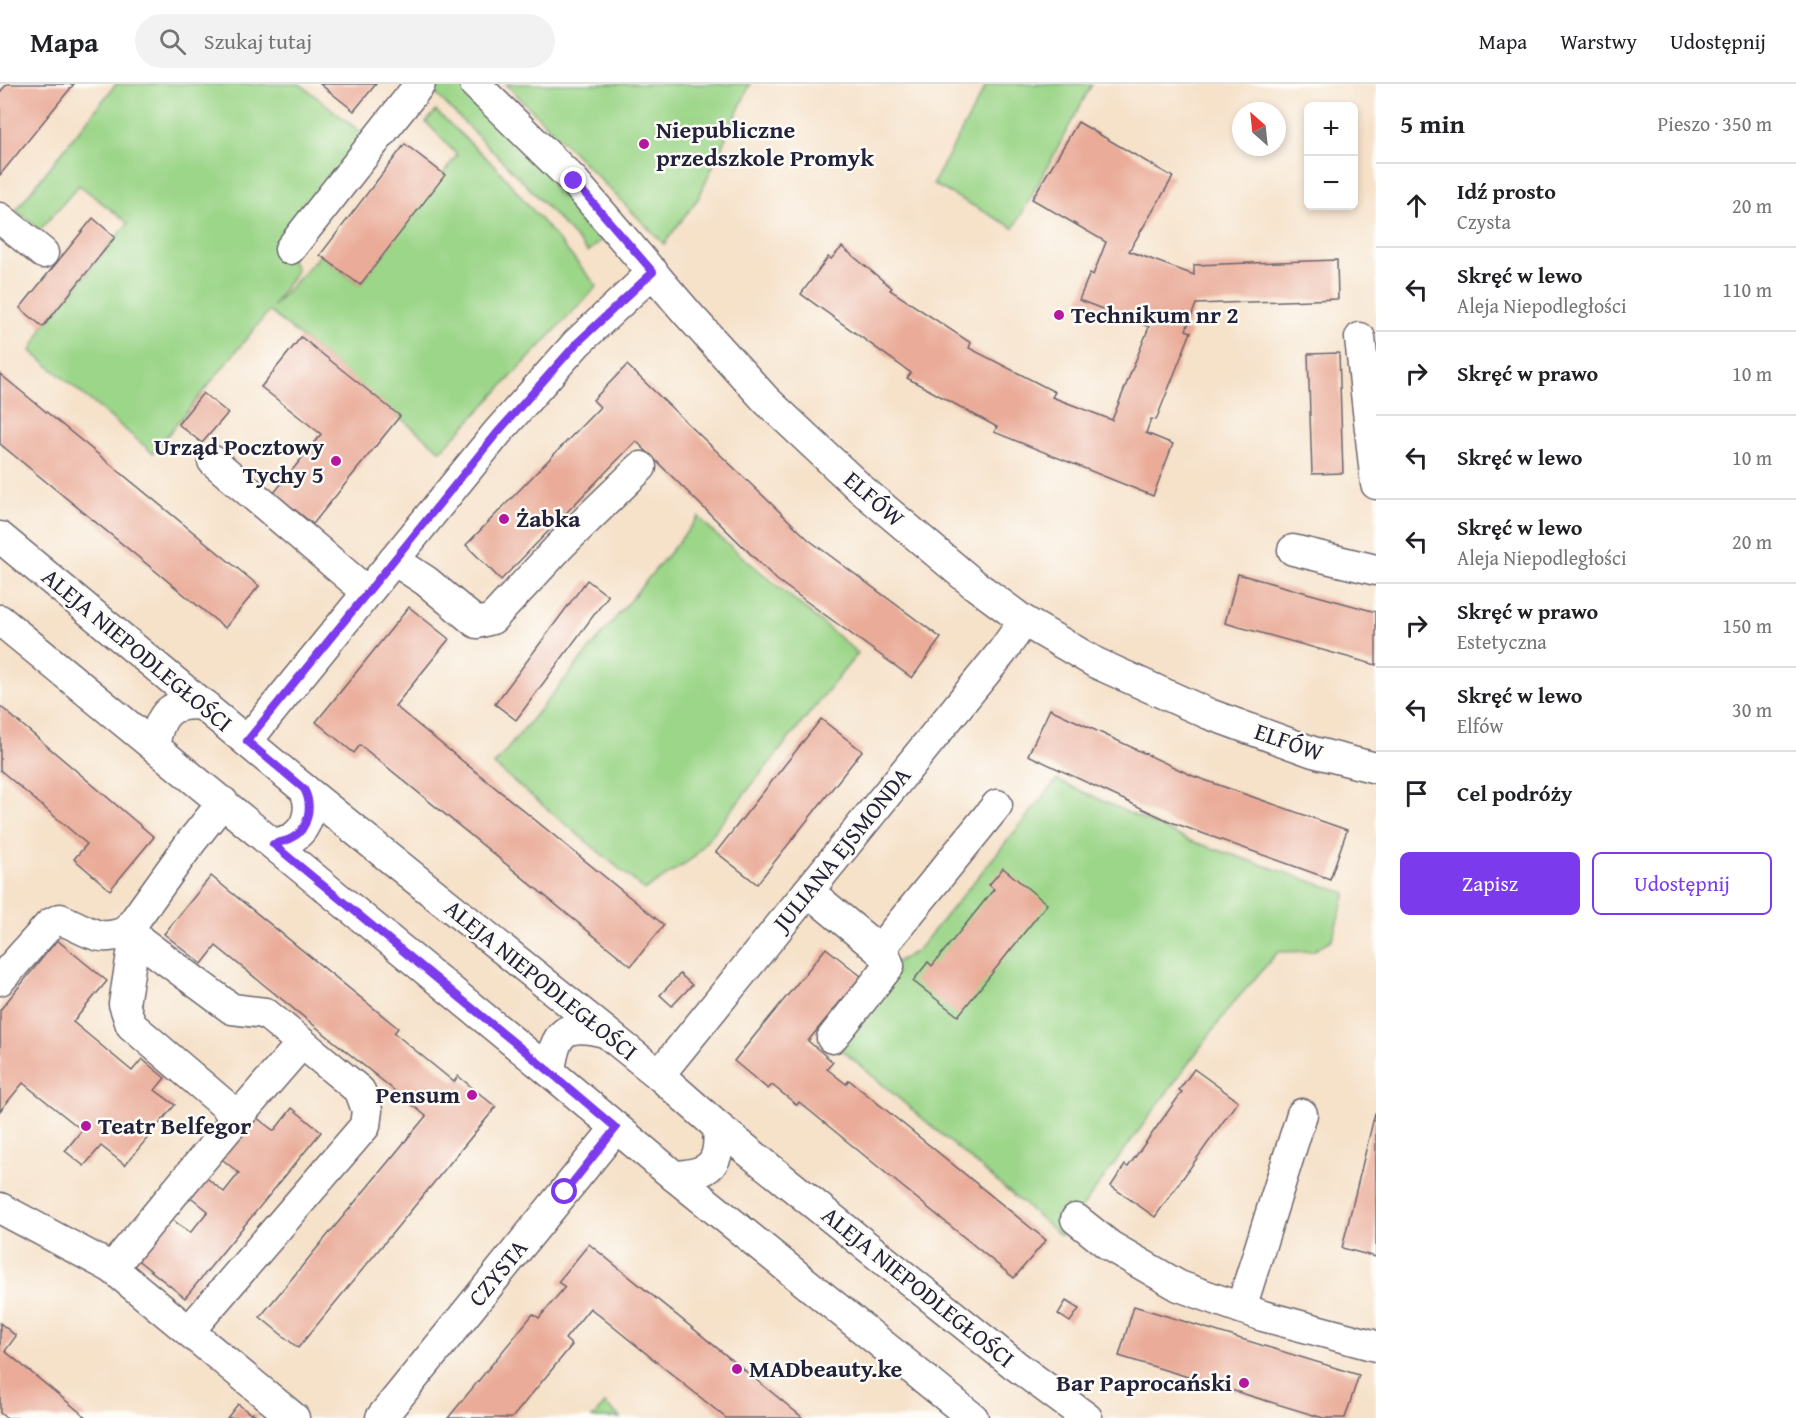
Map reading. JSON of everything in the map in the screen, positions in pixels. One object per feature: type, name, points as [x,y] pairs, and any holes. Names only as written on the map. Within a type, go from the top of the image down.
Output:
[{"type":"street","points":[[290,249],[420,84]]},
{"type":"street","name":"ELFÓW","points":[[475,84],[574,181],[687,314],[775,408],[861,489],[975,585],[1024,621],[1096,663],[1209,714],[1313,752],[1376,768]]},
{"type":"street","points":[[0,218],[43,253]]},
{"type":"street","points":[[247,741],[497,433],[577,343],[653,272]]},
{"type":"street","points":[[1360,338],[1376,484]]},
{"type":"street","points":[[213,461],[367,592]]},
{"type":"street","points":[[394,560],[426,581],[477,623],[492,620],[561,545],[641,467]]},
{"type":"street","name":"ALEJA NIEPODLEGŁOŚCI","points":[[0,537],[304,789],[659,1075],[718,1127],[1015,1365],[1087,1418]]},
{"type":"street","points":[[1293,550],[1376,570]]},
{"type":"street","points":[[0,620],[674,1176],[973,1418]]},
{"type":"street","name":"JULIANA EJSMONDA","points":[[659,1075],[1024,621]]},
{"type":"street","points":[[154,746],[160,722],[171,710],[188,704],[205,705]]},
{"type":"street","points":[[273,844],[290,839],[303,828],[309,809],[304,789]]},
{"type":"street","points":[[223,802],[191,842],[132,934],[133,948],[124,1004],[131,1025],[226,1106],[232,1116],[230,1126]]},
{"type":"street","points":[[879,950],[997,805]]},
{"type":"street","points":[[808,891],[885,955],[889,966],[832,1038]]},
{"type":"street","points":[[0,980],[50,924],[60,919],[101,937],[112,938],[132,934],[232,1009],[266,1013],[360,1091],[368,1110],[365,1126],[189,1331]]},
{"type":"street","points":[[550,1072],[554,1048],[566,1032],[583,1027],[605,1032]]},
{"type":"street","points":[[112,1268],[302,1043]]},
{"type":"street","points":[[1241,1308],[1302,1114]]},
{"type":"street","points":[[674,1176],[694,1175],[704,1171],[712,1163],[719,1147],[718,1127]]},
{"type":"street","name":"CZYSTA","points":[[381,1418],[616,1128]]},
{"type":"street","points":[[0,1208],[112,1268],[294,1418]]},
{"type":"street","points":[[1076,1219],[1110,1246],[1179,1286],[1263,1316],[1376,1346]]},
{"type":"green space","points":[[116,84],[300,84],[373,142],[289,256],[297,270],[273,306],[320,255],[360,285],[457,155],[426,122],[436,111],[497,168],[597,286],[441,451],[269,311],[153,453],[31,351],[43,327],[128,223],[79,185],[40,230],[16,210]]},
{"type":"green space","points":[[435,84],[464,84],[569,186],[605,237],[588,252],[536,195],[431,89]]},
{"type":"green space","name":"Niepubliczne przedszkole Promyk","points":[[506,84],[750,84],[699,197],[664,244]]},
{"type":"green space","points":[[987,84],[1092,84],[1014,228],[933,184]]},
{"type":"green space","points":[[699,517],[714,533],[858,653],[693,858],[645,890],[494,765]]},
{"type":"green space","points":[[1057,780],[1188,840],[1346,893],[1332,939],[1313,951],[1278,952],[1230,1007],[1061,1236],[836,1045],[889,966],[917,951]]},
{"type":"green space","points":[[605,1404],[621,1418],[592,1418]]},
{"type":"building","points":[[7,84],[74,84],[0,175],[0,92]]},
{"type":"building","points":[[320,84],[376,84],[354,111]]},
{"type":"building","points":[[1078,122],[1173,177],[1129,251],[1194,275],[1194,265],[1337,260],[1338,299],[1196,304],[1186,330],[1191,332],[1156,420],[1151,419],[1146,433],[1173,444],[1153,496],[994,432],[997,427],[907,378],[911,373],[801,294],[828,257],[831,259],[842,247],[892,288],[890,290],[971,343],[969,348],[1055,392],[1052,397],[1112,420],[1149,327],[1079,300],[1090,273],[1093,275],[1106,242],[1032,199]]},
{"type":"building","points":[[405,144],[445,175],[360,285],[320,255]]},
{"type":"building","points":[[93,218],[115,237],[43,327],[20,308]]},
{"type":"building","points":[[301,337],[400,416],[313,524],[274,493],[321,434],[261,387]]},
{"type":"building","points":[[1339,353],[1343,473],[1312,474],[1308,354]]},
{"type":"building","points":[[627,365],[809,540],[941,638],[912,678],[777,580],[636,441],[501,580],[466,545],[600,407],[593,400]]},
{"type":"building","points":[[0,374],[259,586],[225,628],[0,444]]},
{"type":"building","points":[[203,393],[228,413],[202,443],[178,424]]},
{"type":"building","points":[[1238,574],[1376,612],[1376,665],[1225,623]]},
{"type":"building","points":[[587,580],[608,596],[516,720],[495,704]]},
{"type":"building","points":[[409,607],[449,639],[395,706],[664,925],[631,966],[360,745],[354,753],[316,722]]},
{"type":"building","points":[[0,706],[154,837],[110,890],[74,859],[87,844],[0,770]]},
{"type":"building","points":[[1050,709],[1193,776],[1347,830],[1330,879],[1171,822],[1028,755]]},
{"type":"building","points":[[821,719],[862,751],[757,884],[716,852]]},
{"type":"building","points":[[1003,868],[1047,904],[958,1016],[913,981],[928,962],[932,966],[994,889],[989,885]]},
{"type":"building","points":[[211,876],[398,1028],[394,1033],[454,1082],[458,1076],[496,1107],[298,1348],[260,1317],[426,1116],[216,946],[202,964],[164,934]]},
{"type":"building","points":[[57,940],[107,981],[73,1022],[132,1071],[142,1059],[165,1078],[155,1090],[175,1105],[125,1165],[101,1146],[84,1166],[65,1151],[82,1130],[23,1083],[0,1111],[0,1010]]},
{"type":"building","points":[[826,948],[861,976],[808,1041],[833,1062],[827,1069],[846,1084],[849,1080],[1046,1240],[1014,1278],[799,1102],[797,1105],[772,1085],[768,1089],[734,1061]]},
{"type":"building","points":[[680,974],[692,985],[672,1006],[660,995]]},
{"type":"building","points":[[1194,1069],[1238,1101],[1155,1217],[1111,1186],[1125,1165],[1128,1167],[1182,1092],[1179,1090]]},
{"type":"building","points":[[292,1108],[321,1132],[185,1298],[135,1258],[169,1217],[190,1233],[208,1211],[187,1194],[203,1175],[224,1192],[239,1173],[218,1156],[252,1114],[274,1131]]},
{"type":"building","points":[[1376,1113],[1376,1257],[1342,1248]]},
{"type":"building","points":[[589,1244],[803,1418],[726,1418],[590,1308],[565,1339],[572,1345],[512,1418],[448,1418],[533,1314],[539,1318],[565,1287],[558,1282]]},
{"type":"building","points":[[1066,1301],[1079,1309],[1070,1322],[1058,1314]]},
{"type":"building","points":[[1134,1306],[1359,1375],[1345,1418],[1323,1418],[1119,1356]]},
{"type":"building","points":[[0,1323],[16,1336],[5,1351],[87,1418],[6,1418],[0,1413]]},
{"type":"building","points":[[238,1404],[252,1415],[253,1413],[260,1418],[227,1418]]},
{"type":"place","name":"Niepubliczne przedszkole Promyk","points":[[644,144]]},
{"type":"place","name":"Technikum nr 2","points":[[1059,315]]},
{"type":"place","name":"Urząd Pocztowy Tychy 5","points":[[336,461]]},
{"type":"place","name":"Żabka","points":[[504,519]]},
{"type":"place","name":"Pensum","points":[[472,1095]]},
{"type":"place","name":"Teatr Belfegor","points":[[86,1126]]},
{"type":"place","name":"MADbeauty.ke","points":[[737,1369]]},
{"type":"place","name":"Bar Paprocański","points":[[1244,1383]]},
{"type":"route","points":[[565,1192],[616,1128],[273,844],[290,839],[303,828],[309,809],[307,795],[304,789],[247,741],[497,433],[577,343],[653,272],[574,181]]}]
